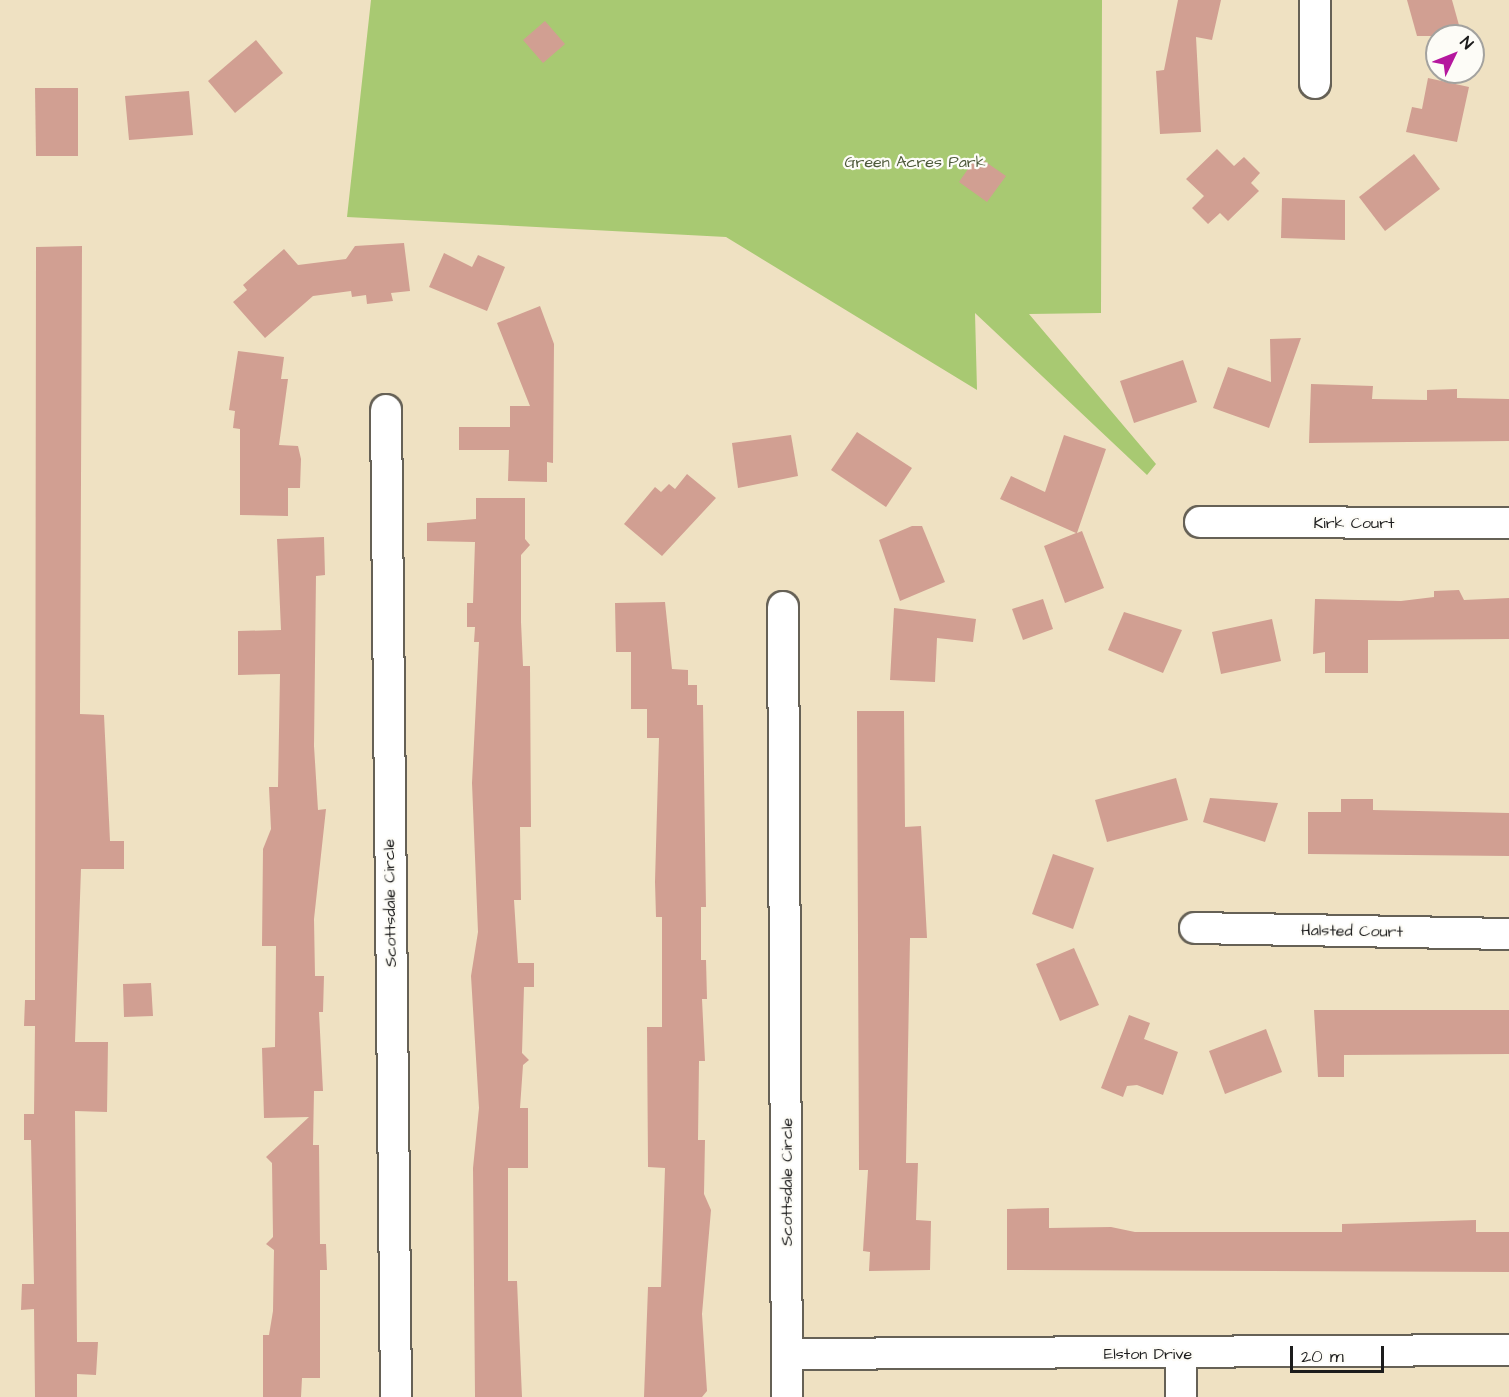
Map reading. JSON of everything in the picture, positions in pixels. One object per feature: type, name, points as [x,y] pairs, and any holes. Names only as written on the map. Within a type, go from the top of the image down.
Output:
[{"type":"street","points":[[1315,82],[1316,0]]},
{"type":"street","name":"Scottsdale Circle","points":[[386,410],[396,1397]]},
{"type":"street","name":"Kirk Court","points":[[1200,522],[1509,523]]},
{"type":"street","name":"Scottsdale Circle","points":[[783,607],[787,1397]]},
{"type":"street","name":"Halsted Court","points":[[1195,928],[1509,934]]},
{"type":"street","name":"Elston Drive","points":[[788,1354],[1181,1354],[1509,1350]]},
{"type":"street","points":[[1181,1354],[1181,1397]]},
{"type":"green space","name":"Green Acres Park","points":[[371,0],[1102,0],[1101,313],[1029,314],[1156,464],[1147,475],[975,313],[977,390],[726,237],[347,217]]},
{"type":"building","points":[[1178,0],[1221,0],[1212,40],[1196,37],[1201,132],[1160,134],[1156,71],[1164,70]]},
{"type":"building","points":[[1407,0],[1452,0],[1459,24],[1425,24],[1425,36],[1417,36]]},
{"type":"building","points":[[545,21],[565,44],[543,63],[523,40]]},
{"type":"building","points":[[256,40],[283,73],[235,113],[208,81]]},
{"type":"building","points":[[1427,84],[1455,84],[1469,87],[1457,142],[1406,132],[1412,107],[1422,109]]},
{"type":"building","points":[[35,88],[78,88],[78,156],[36,156]]},
{"type":"building","points":[[189,91],[193,135],[129,140],[125,96]]},
{"type":"building","points":[[1217,149],[1234,166],[1244,157],[1260,173],[1251,183],[1259,191],[1228,221],[1220,213],[1208,224],[1192,208],[1204,196],[1186,179]]},
{"type":"building","points":[[1414,154],[1440,189],[1385,231],[1359,197]]},
{"type":"building","points":[[977,156],[1006,176],[987,202],[959,182]]},
{"type":"building","points":[[1282,198],[1345,200],[1345,240],[1281,238]]},
{"type":"building","points":[[404,243],[410,291],[391,293],[393,301],[367,304],[366,295],[352,297],[351,291],[313,296],[265,338],[233,302],[247,290],[243,285],[284,249],[298,265],[346,259],[355,246]]},
{"type":"building","points":[[82,246],[80,714],[104,715],[110,841],[124,841],[124,869],[81,869],[75,1042],[108,1042],[107,1112],[75,1111],[77,1342],[98,1342],[96,1375],[77,1374],[77,1397],[35,1397],[34,1309],[21,1310],[22,1284],[34,1284],[31,1140],[24,1140],[24,1114],[34,1114],[35,1026],[24,1026],[25,1000],[35,1000],[36,247]]},
{"type":"building","points":[[444,253],[472,267],[478,255],[505,267],[487,311],[429,287]]},
{"type":"building","points":[[540,306],[554,344],[553,463],[547,462],[547,482],[508,481],[509,450],[459,450],[459,427],[510,427],[510,406],[530,406],[497,323]]},
{"type":"building","points":[[1301,338],[1269,428],[1213,408],[1228,367],[1271,382],[1270,339]]},
{"type":"building","points":[[238,351],[284,357],[281,379],[288,379],[279,445],[298,446],[301,459],[300,488],[288,488],[288,516],[240,515],[240,429],[233,428],[235,411],[229,410]]},
{"type":"building","points":[[1183,360],[1197,402],[1134,423],[1120,381]]},
{"type":"building","points":[[1311,384],[1373,386],[1372,399],[1427,400],[1427,390],[1457,389],[1457,398],[1509,399],[1509,441],[1309,443]]},
{"type":"building","points":[[857,432],[912,468],[886,507],[831,470]]},
{"type":"building","points":[[791,435],[798,476],[738,488],[732,443]]},
{"type":"building","points":[[1064,435],[1106,449],[1077,533],[1082,531],[1104,588],[1065,603],[1044,546],[1076,533],[1000,499],[1011,476],[1045,492]]},
{"type":"building","points":[[687,474],[716,498],[662,556],[624,524],[655,487],[661,492],[669,484],[675,489]]},
{"type":"building","points":[[476,498],[525,498],[525,539],[530,545],[521,555],[521,622],[523,666],[530,666],[531,827],[520,827],[521,900],[514,900],[518,963],[534,963],[534,987],[524,987],[522,1053],[529,1060],[523,1065],[520,1108],[528,1108],[528,1168],[508,1168],[508,1281],[517,1281],[522,1397],[475,1397],[473,1168],[479,1108],[471,976],[478,932],[472,783],[479,642],[474,642],[475,627],[467,627],[467,603],[473,603],[475,542],[427,541],[427,523],[476,519]]},
{"type":"building","points":[[912,526],[922,526],[945,582],[900,601],[879,540]]},
{"type":"building","points":[[324,537],[325,575],[316,576],[314,746],[318,810],[326,809],[314,919],[315,976],[324,976],[323,1012],[319,1012],[323,1091],[314,1091],[313,1145],[319,1145],[320,1244],[326,1244],[327,1270],[320,1270],[320,1378],[302,1378],[301,1397],[263,1397],[263,1335],[269,1335],[273,1311],[274,1250],[266,1244],[273,1237],[272,1163],[266,1157],[309,1117],[264,1118],[262,1048],[275,1047],[276,946],[262,946],[263,849],[271,829],[269,787],[278,787],[280,674],[238,675],[238,631],[281,630],[277,539]]},
{"type":"building","points":[[1459,590],[1464,600],[1509,598],[1509,639],[1368,640],[1368,673],[1325,673],[1325,652],[1313,654],[1315,599],[1401,601],[1434,597],[1434,591]]},
{"type":"building","points":[[1043,599],[1053,629],[1023,640],[1012,609]]},
{"type":"building","points":[[665,602],[672,669],[688,670],[688,685],[697,685],[697,705],[703,705],[706,907],[701,907],[701,960],[706,960],[707,999],[702,999],[705,1061],[699,1061],[698,1140],[705,1140],[704,1194],[711,1210],[702,1314],[707,1391],[702,1397],[644,1397],[648,1287],[661,1287],[665,1168],[648,1167],[647,1027],[662,1027],[662,917],[656,917],[655,882],[659,738],[647,738],[647,709],[631,709],[631,652],[616,652],[615,603]]},
{"type":"building","points":[[894,608],[976,619],[973,642],[937,638],[935,682],[890,680]]},
{"type":"building","points":[[1124,612],[1182,630],[1163,673],[1108,650]]},
{"type":"building","points":[[1272,619],[1281,661],[1221,674],[1212,632]]},
{"type":"building","points":[[857,711],[904,711],[905,827],[921,826],[927,938],[910,938],[906,1163],[918,1163],[916,1220],[931,1221],[930,1270],[869,1271],[870,1252],[863,1251],[868,1170],[859,1170]]},
{"type":"building","points":[[1176,778],[1188,820],[1107,842],[1095,800]]},
{"type":"building","points":[[1210,798],[1278,803],[1265,842],[1203,822]]},
{"type":"building","points":[[1341,799],[1373,799],[1373,810],[1509,813],[1509,856],[1308,854],[1308,812],[1341,812]]},
{"type":"building","points":[[1053,854],[1094,868],[1073,929],[1032,914]]},
{"type":"building","points":[[1074,948],[1099,1005],[1060,1021],[1036,964]]},
{"type":"building","points":[[151,983],[153,1016],[124,1017],[123,984]]},
{"type":"building","points":[[1314,1010],[1509,1010],[1509,1054],[1344,1055],[1344,1077],[1318,1077]]},
{"type":"building","points":[[1129,1015],[1150,1023],[1144,1039],[1178,1052],[1163,1095],[1137,1085],[1127,1086],[1123,1097],[1101,1088]]},
{"type":"building","points":[[1266,1029],[1282,1072],[1225,1094],[1209,1051]]},
{"type":"building","points":[[1049,1208],[1049,1228],[1111,1227],[1135,1232],[1342,1232],[1342,1224],[1476,1220],[1476,1232],[1509,1232],[1509,1272],[1007,1270],[1007,1209]]}]
